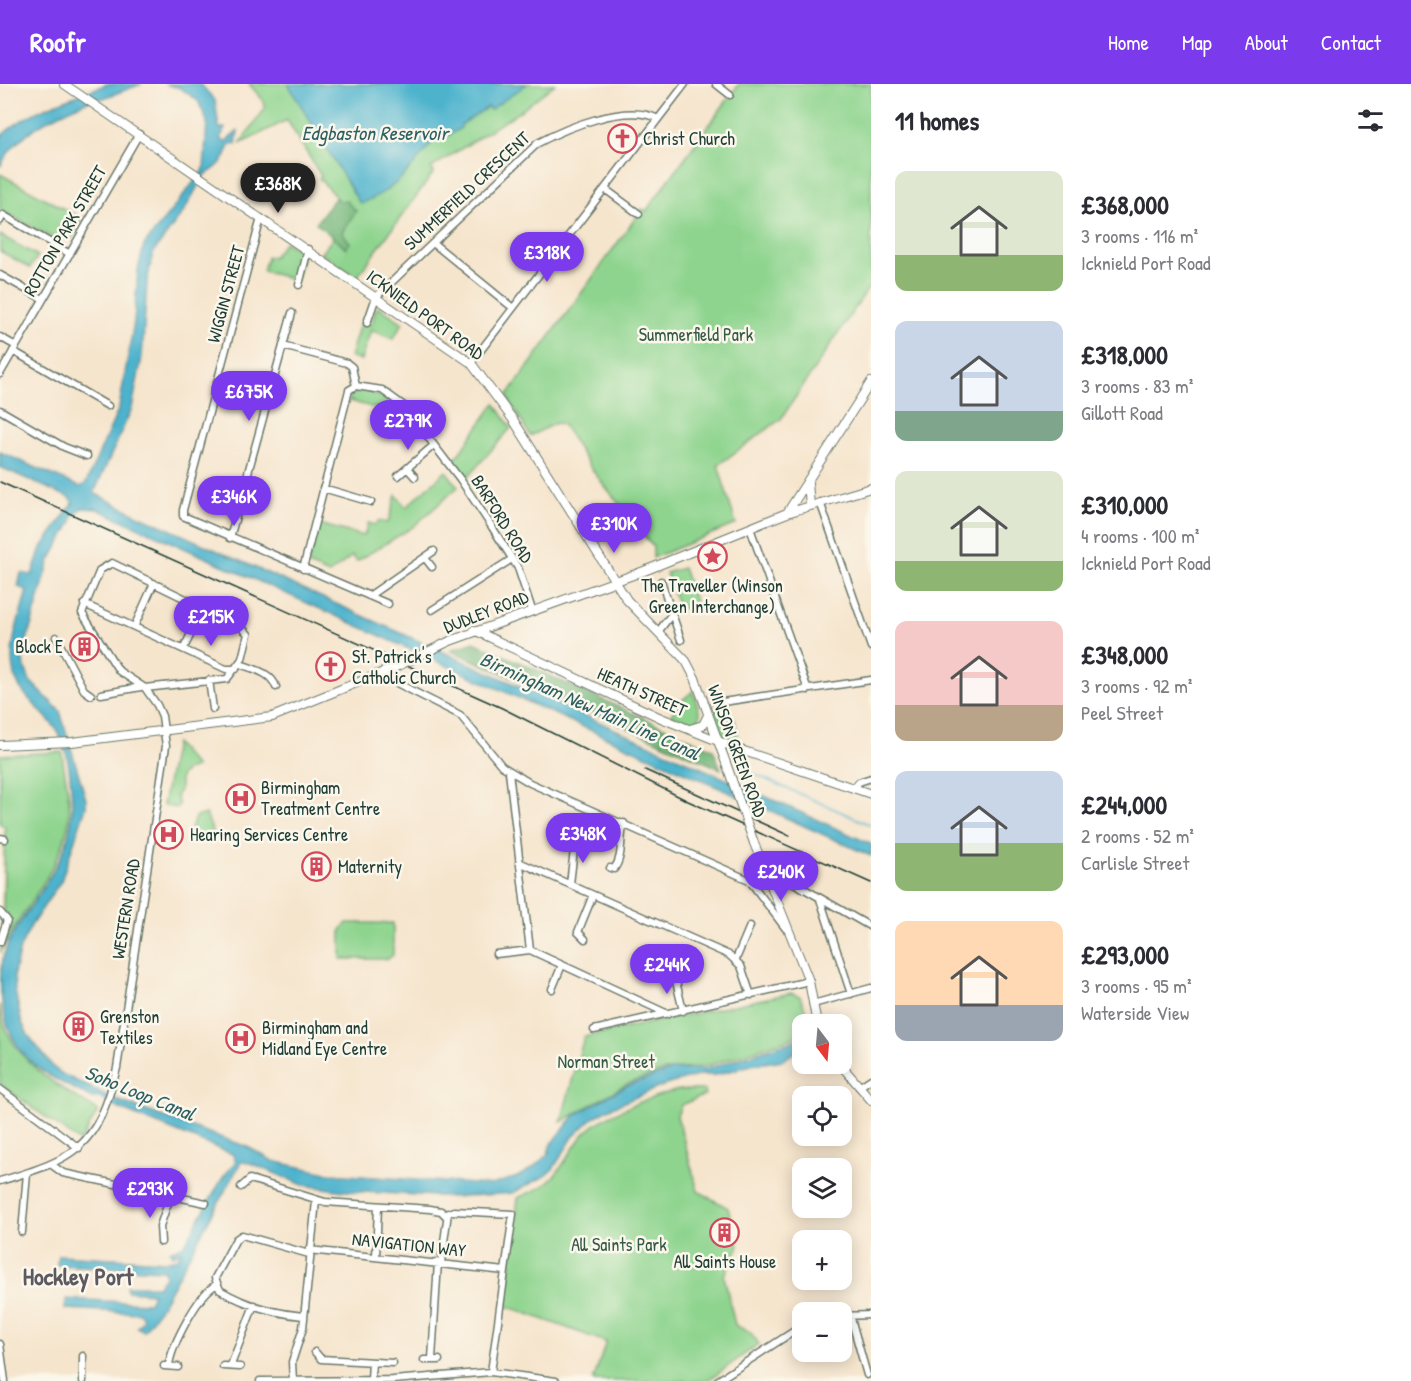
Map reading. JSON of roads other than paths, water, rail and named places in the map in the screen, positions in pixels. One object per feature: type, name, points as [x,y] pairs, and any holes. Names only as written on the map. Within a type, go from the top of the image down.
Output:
[{"type":"main road","points":[[64,84],[139,134]]},
{"type":"main road","name":"ICKNIELD PORT ROAD","points":[[139,134],[205,182],[308,249],[471,363],[509,413],[616,582]]},
{"type":"main road","points":[[787,513],[871,382]]},
{"type":"main road","points":[[808,481],[807,493],[810,505]]},
{"type":"main road","name":"DUDLEY ROAD","points":[[0,745],[72,742],[272,717],[396,667],[474,630],[616,582],[787,513],[871,488]]},
{"type":"main road","name":"WINSON GREEN ROAD","points":[[616,582],[643,619],[686,661],[696,678],[766,878],[794,939],[809,981],[815,1014]]},
{"type":"main road","name":"HEATH STREET","points":[[474,630],[601,691],[690,729],[871,794]]},
{"type":"main road","points":[[690,729],[703,725],[708,714]]},
{"type":"main road","points":[[848,1074],[871,1100]]},
{"type":"street","points":[[471,363],[685,84]]},
{"type":"street","points":[[716,84],[730,95]]},
{"type":"street","name":"SUMMERFIELD CRESCENT","points":[[376,297],[538,143],[567,128],[607,117],[651,116],[658,120]]},
{"type":"street","name":"ROTTON PARK STREET","points":[[0,374],[2,366],[15,349],[139,134]]},
{"type":"street","points":[[605,189],[639,214]]},
{"type":"street","points":[[0,221],[3,215],[70,254]]},
{"type":"street","name":"WIGGIN STREET","points":[[230,538],[183,516],[183,510],[261,218]]},
{"type":"street","points":[[433,243],[513,308]]},
{"type":"street","points":[[299,285],[308,249]]},
{"type":"street","points":[[0,275],[43,300]]},
{"type":"street","points":[[367,323],[376,297]]},
{"type":"street","points":[[292,313],[230,538],[388,604]]},
{"type":"street","points":[[0,337],[15,349],[108,405]]},
{"type":"street","points":[[283,346],[347,363],[352,367]]},
{"type":"street","points":[[303,569],[349,390],[356,386],[352,367],[355,358]]},
{"type":"street","name":"BARFORD ROAD","points":[[356,386],[382,390],[396,398],[434,445],[460,479],[512,559],[532,610]]},
{"type":"street","points":[[0,410],[64,447],[87,456]]},
{"type":"street","points":[[398,476],[434,445]]},
{"type":"street","points":[[407,468],[415,477]]},
{"type":"street","points":[[323,488],[371,502]]},
{"type":"street","points":[[820,502],[871,647]]},
{"type":"street","points":[[750,528],[808,690]]},
{"type":"street","points":[[369,596],[434,551]]},
{"type":"street","points":[[425,558],[432,567]]},
{"type":"street","points":[[432,610],[512,559]]},
{"type":"street","points":[[101,694],[144,688],[209,680],[227,679],[238,666],[248,634],[239,625],[112,563],[100,570],[82,613],[119,671],[144,688],[157,705],[165,732]]},
{"type":"street","points":[[661,581],[681,640]]},
{"type":"street","points":[[135,625],[154,583]]},
{"type":"street","points":[[84,604],[135,625],[226,669],[238,666],[267,675],[274,680],[276,687]]},
{"type":"street","points":[[184,648],[204,607]]},
{"type":"street","points":[[658,632],[671,615]]},
{"type":"street","points":[[56,637],[84,690],[92,695]]},
{"type":"street","points":[[379,674],[460,715],[509,772],[749,880],[794,939]]},
{"type":"street","points":[[209,680],[213,709]]},
{"type":"street","points":[[724,714],[719,703],[871,681]]},
{"type":"street","name":"WESTERN ROAD","points":[[79,1148],[101,1113],[111,1090],[166,746],[165,732]]},
{"type":"street","points":[[509,772],[530,951]]},
{"type":"street","points":[[854,788],[859,782],[871,778]]},
{"type":"street","points":[[610,868],[615,869],[619,861],[619,838],[624,823]]},
{"type":"street","points":[[561,835],[586,847]]},
{"type":"street","points":[[570,885],[575,841]]},
{"type":"street","points":[[519,862],[736,959],[746,978],[751,995]]},
{"type":"street","points":[[749,880],[787,879],[869,925]]},
{"type":"street","points":[[585,939],[578,932],[593,895]]},
{"type":"street","points":[[820,898],[851,994]]},
{"type":"street","points":[[0,912],[7,920],[0,942]]},
{"type":"street","points":[[736,959],[750,926]]},
{"type":"street","points":[[496,954],[530,951],[668,1014]]},
{"type":"street","points":[[552,989],[562,966]]},
{"type":"street","points":[[674,973],[683,1011]]},
{"type":"street","points":[[594,1030],[809,981]]},
{"type":"street","points":[[813,1004],[871,988]]},
{"type":"street","points":[[859,1087],[871,1079]]},
{"type":"street","points":[[0,1089],[79,1148],[52,1165],[0,1181]]},
{"type":"street","points":[[52,1165],[63,1173],[206,1203]]},
{"type":"street","points":[[22,1232],[27,1173]]},
{"type":"street","points":[[240,1187],[249,1176],[316,1200],[378,1207],[430,1209],[441,1211],[446,1216]]},
{"type":"street","points":[[161,1242],[158,1226],[170,1197]]},
{"type":"street","points":[[293,1380],[292,1362],[303,1328],[316,1200]]},
{"type":"street","points":[[376,1257],[378,1207]]},
{"type":"street","points":[[446,1216],[454,1211],[513,1214],[491,1352],[491,1372]]},
{"type":"street","points":[[424,1360],[435,1360],[440,1262],[446,1216]]},
{"type":"street","name":"NAVIGATION WAY","points":[[216,1285],[216,1274],[236,1239],[242,1235],[309,1252],[440,1262],[505,1271]]},
{"type":"street","points":[[178,1367],[167,1366],[173,1348],[204,1293],[216,1285],[222,1292],[254,1305],[277,1313],[303,1316]]},
{"type":"street","points":[[231,1365],[254,1305]]},
{"type":"street","points":[[852,1315],[871,1315]]},
{"type":"street","points":[[852,1322],[867,1375]]},
{"type":"street","points":[[717,1381],[792,1332]]},
{"type":"street","points":[[0,1344],[5,1381]]},
{"type":"street","points":[[83,1356],[83,1381]]},
{"type":"street","points":[[315,1357],[393,1363]]},
{"type":"street","points":[[371,1380],[372,1362]]},
{"type":"street","points":[[223,1366],[240,1367]]},
{"type":"street","points":[[260,1381],[393,1380],[491,1372],[556,1381]]},
{"type":"street","points":[[731,1372],[733,1381]]},
{"type":"water","points":[[107,84],[142,84],[101,99],[95,98],[40,125],[17,143],[7,154],[0,167],[0,137],[12,127],[50,106]]},
{"type":"water","points":[[165,84],[200,84],[215,100],[219,128],[225,128],[220,139],[225,142],[238,131],[236,145],[234,143],[228,147],[220,164],[204,175],[184,211],[153,253],[147,282],[142,357],[132,408],[94,493],[138,515],[871,844],[871,856],[97,509],[82,508],[72,517],[72,522],[50,560],[23,654],[23,662],[30,681],[60,711],[86,799],[86,807],[61,881],[32,924],[20,948],[14,974],[21,1020],[28,1035],[54,1068],[116,1100],[248,1147],[273,1161],[331,1174],[491,1185],[517,1177],[533,1168],[548,1154],[550,1146],[575,1115],[626,1086],[672,1070],[707,1069],[792,1041],[792,1054],[783,1060],[751,1065],[716,1075],[701,1075],[665,1085],[610,1108],[593,1118],[573,1137],[553,1169],[545,1176],[513,1193],[455,1197],[344,1191],[303,1185],[250,1163],[241,1162],[162,1305],[144,1331],[137,1327],[143,1320],[140,1313],[65,1309],[66,1299],[149,1303],[153,1293],[127,1291],[127,1286],[157,1286],[165,1277],[164,1270],[57,1265],[58,1255],[166,1261],[177,1258],[182,1251],[172,1255],[170,1251],[184,1245],[222,1179],[236,1161],[232,1154],[120,1109],[100,1098],[93,1098],[42,1071],[19,1048],[10,1033],[4,1015],[1,976],[5,952],[11,937],[62,855],[68,839],[72,803],[69,766],[62,739],[52,724],[20,688],[13,670],[12,650],[27,590],[18,587],[21,573],[32,575],[40,550],[73,503],[70,498],[0,467],[0,452],[80,487],[86,483],[119,408],[134,322],[138,270],[144,245],[204,169],[207,121],[198,101],[180,88]]},
{"type":"water","name":"Edgbaston Reservoir","points":[[288,84],[527,84],[490,110],[488,107],[461,125],[461,128],[449,135],[438,136],[397,182],[363,203],[359,202]]},
{"type":"waterway","points":[[747,771],[871,825]]},
{"type":"railway","points":[[0,482],[502,708],[688,801],[871,883]]},
{"type":"railway","points":[[645,770],[790,836]]},
{"type":"place","name":"Christ Church","points":[[622,139]]},
{"type":"place","name":"The Traveller (Winson Green Interchange)","points":[[712,557]]},
{"type":"place","name":"Block E","points":[[84,647]]},
{"type":"place","name":"St. Patrick's Catholic Church","points":[[331,667]]},
{"type":"place","name":"Birmingham Treatment Centre","points":[[240,798]]},
{"type":"place","name":"Hearing Services Centre","points":[[169,835]]},
{"type":"place","name":"Maternity","points":[[317,867]]},
{"type":"place","name":"Grenston Textiles","points":[[79,1027]]},
{"type":"place","name":"Birmingham and Midland Eye Centre","points":[[241,1038]]},
{"type":"place","name":"All Saints House","points":[[725,1233]]},
{"type":"district","name":"Hockley Port","points":[[78,1277]]},
{"type":"park label","name":"Summerfield Park","points":[[696,335]]},
{"type":"park label","name":"Norman Street","points":[[606,1062]]},
{"type":"park label","name":"All Saints Park","points":[[619,1245]]},
{"type":"water label","name":"Birmingham New Main Line Canal","points":[[590,706]]},
{"type":"water label","name":"Soho Loop Canal","points":[[140,1093]]}]
